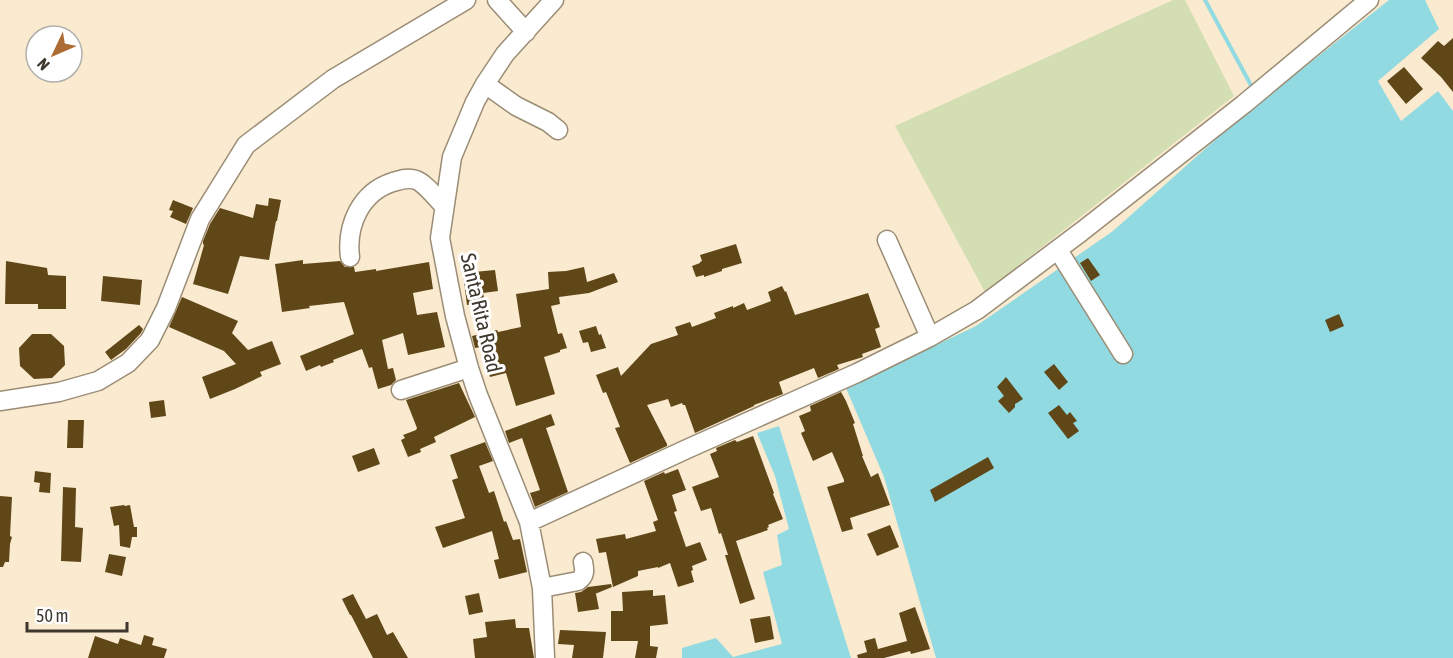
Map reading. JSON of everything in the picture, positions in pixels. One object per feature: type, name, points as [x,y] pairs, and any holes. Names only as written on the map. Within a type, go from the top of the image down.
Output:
[{"type":"street","points":[[0,401],[59,392],[98,381],[128,363],[150,340],[166,308],[200,219],[246,145],[333,79],[466,0]]},
{"type":"street","points":[[497,0],[526,32]]},
{"type":"street","name":"Santa Rita Road","points":[[545,658],[542,588],[529,522],[469,368],[455,316],[440,238],[452,157],[475,102],[505,54],[555,0]]},
{"type":"street","points":[[529,522],[857,373],[978,310],[1244,104],[1369,0]]},
{"type":"street","points":[[485,84],[516,106],[548,122],[558,130]]},
{"type":"street","points":[[350,257],[348,244],[354,219],[366,198],[386,184],[403,179],[417,180],[444,206]]},
{"type":"street","points":[[888,240],[930,337]]},
{"type":"street","points":[[1058,250],[1123,354]]},
{"type":"street","points":[[401,390],[469,368]]},
{"type":"street","points":[[542,588],[578,581],[585,573],[584,562]]},
{"type":"green space","points":[[1173,0],[1185,0],[1234,96],[985,292],[895,126]]},
{"type":"water","points":[[1389,0],[1425,0],[1439,29],[1378,81],[1401,121],[1438,91],[1453,111],[1453,658],[936,658],[884,477],[846,388],[976,326],[1113,231],[1233,124]]},
{"type":"water","points":[[779,426],[851,658],[682,658],[682,648],[716,638],[733,657],[782,644],[763,572],[782,565],[777,535],[789,529],[775,476],[757,433]]},
{"type":"building","points":[[1453,38],[1453,92],[1421,58],[1438,41],[1444,46]]},
{"type":"building","points":[[1404,67],[1423,89],[1406,104],[1387,81]]},
{"type":"building","points":[[269,198],[281,200],[269,260],[240,256],[228,294],[193,284],[204,245],[203,241],[220,208],[253,218],[256,204],[268,206]]},
{"type":"building","points":[[173,200],[193,208],[186,224],[170,217],[173,211],[169,210]]},
{"type":"building","points":[[736,244],[742,263],[704,277],[704,275],[696,277],[692,266],[702,261],[700,255]]},
{"type":"building","points":[[1088,258],[1100,275],[1091,281],[1080,263]]},
{"type":"building","points":[[303,260],[303,264],[340,261],[345,267],[354,267],[355,272],[376,269],[376,271],[429,262],[433,289],[413,293],[417,315],[437,312],[445,347],[408,355],[403,333],[382,340],[388,369],[393,368],[396,380],[391,385],[378,389],[372,367],[369,368],[362,349],[333,360],[334,362],[306,371],[300,356],[354,334],[344,302],[282,312],[275,264]]},
{"type":"building","points":[[6,261],[47,268],[48,275],[66,276],[66,309],[38,309],[38,304],[5,304]]},
{"type":"building","points":[[584,267],[587,282],[614,273],[618,282],[589,293],[559,297],[560,304],[551,306],[558,334],[562,333],[567,348],[544,357],[555,394],[516,406],[506,373],[490,377],[481,347],[475,348],[472,336],[521,327],[516,294],[549,289],[548,272]]},
{"type":"building","points":[[495,270],[498,291],[483,293],[485,303],[467,305],[463,273]]},
{"type":"building","points":[[103,276],[142,280],[140,305],[101,301]]},
{"type":"building","points":[[782,286],[795,315],[868,293],[880,327],[875,329],[881,347],[862,354],[863,357],[837,365],[839,369],[818,378],[814,368],[779,382],[783,394],[695,433],[685,405],[682,403],[671,407],[668,399],[647,405],[667,446],[630,463],[615,428],[620,427],[606,392],[603,393],[596,375],[618,367],[621,376],[651,344],[678,335],[675,327],[690,322],[692,327],[716,318],[714,313],[744,303],[747,310],[771,301],[768,292]]},
{"type":"building","points":[[182,297],[238,321],[232,333],[248,350],[272,341],[281,364],[260,372],[262,376],[210,399],[202,377],[236,364],[224,351],[169,327]]},
{"type":"building","points":[[1339,314],[1344,326],[1330,332],[1325,320]]},
{"type":"building","points":[[139,325],[143,329],[141,333],[126,349],[111,360],[105,352]]},
{"type":"building","points":[[596,326],[606,348],[591,352],[588,342],[583,343],[579,331]]},
{"type":"building","points":[[32,334],[51,334],[64,346],[65,365],[52,378],[34,379],[20,366],[19,348]]},
{"type":"building","points":[[1054,364],[1068,382],[1059,390],[1044,372]]},
{"type":"building","points":[[1006,377],[1023,399],[1015,404],[1009,413],[998,401],[1004,396],[997,387]]},
{"type":"building","points":[[459,383],[475,417],[434,437],[436,442],[408,457],[401,440],[405,438],[403,435],[417,428],[406,400]]},
{"type":"building","points":[[841,392],[855,423],[853,424],[862,456],[871,477],[878,473],[890,505],[850,518],[853,529],[842,532],[827,487],[844,482],[844,480],[832,452],[813,461],[801,433],[805,431],[799,416],[811,411],[810,406]]},
{"type":"building","points":[[164,400],[166,416],[151,418],[149,402]]},
{"type":"building","points":[[1059,405],[1067,415],[1070,412],[1077,421],[1073,423],[1079,431],[1068,439],[1048,413]]},
{"type":"building","points":[[551,414],[555,425],[546,428],[568,492],[535,507],[530,493],[540,490],[522,438],[509,443],[505,431]]},
{"type":"building","points":[[68,420],[84,420],[83,448],[67,448]]},
{"type":"building","points":[[753,436],[783,519],[768,525],[768,530],[736,541],[755,599],[740,604],[725,555],[728,555],[711,508],[701,511],[692,487],[719,477],[710,454],[717,451],[716,448]]},
{"type":"building","points":[[485,442],[493,461],[479,466],[489,493],[494,491],[504,522],[506,521],[513,540],[520,539],[527,572],[499,579],[494,560],[499,559],[492,531],[443,548],[435,527],[465,518],[452,480],[458,478],[450,455]]},
{"type":"building","points":[[374,448],[380,464],[358,472],[352,456]]},
{"type":"building","points":[[988,457],[994,468],[935,502],[930,490]]},
{"type":"building","points":[[678,469],[686,490],[672,495],[677,511],[674,512],[686,547],[700,542],[707,560],[692,566],[694,582],[678,587],[670,563],[658,568],[638,571],[638,576],[613,587],[606,552],[599,553],[596,539],[625,534],[626,539],[656,531],[653,522],[658,520],[644,481],[664,472],[665,474]]},
{"type":"building","points":[[35,471],[51,473],[50,493],[39,492],[40,483],[34,482]]},
{"type":"building","points":[[63,487],[76,488],[75,527],[83,528],[81,562],[61,561]]},
{"type":"building","points":[[0,496],[12,497],[10,536],[12,537],[9,562],[5,562],[3,567],[0,567]]},
{"type":"building","points":[[130,505],[134,527],[137,527],[137,537],[132,537],[130,548],[120,546],[119,525],[114,526],[110,507]]},
{"type":"building","points":[[890,525],[899,547],[877,556],[867,534]]},
{"type":"building","points":[[109,554],[126,557],[122,576],[105,572]]},
{"type":"building","points":[[611,584],[612,587],[595,594],[599,609],[578,612],[575,593],[588,587]]},
{"type":"building","points":[[653,590],[653,596],[665,595],[668,624],[650,626],[650,646],[658,647],[656,658],[635,658],[638,641],[611,641],[611,611],[623,611],[622,592]]},
{"type":"building","points":[[479,593],[483,612],[469,615],[465,596]]},
{"type":"building","points":[[353,594],[366,619],[377,614],[387,635],[393,632],[408,658],[373,658],[342,599]]},
{"type":"building","points":[[915,607],[930,649],[911,654],[910,651],[884,658],[858,658],[857,655],[867,652],[864,641],[875,638],[878,649],[907,641],[899,613]]},
{"type":"building","points":[[770,616],[774,639],[755,643],[750,619]]},
{"type":"building","points":[[515,619],[516,628],[529,628],[534,658],[475,658],[473,639],[487,637],[485,622]]},
{"type":"building","points":[[560,630],[606,632],[603,658],[572,658],[574,645],[558,644]]},
{"type":"building","points":[[144,635],[154,638],[152,645],[167,649],[164,658],[88,658],[95,636],[118,644],[120,638],[141,645]]},
{"type":"waterway","points":[[1205,0],[1253,89]]}]
